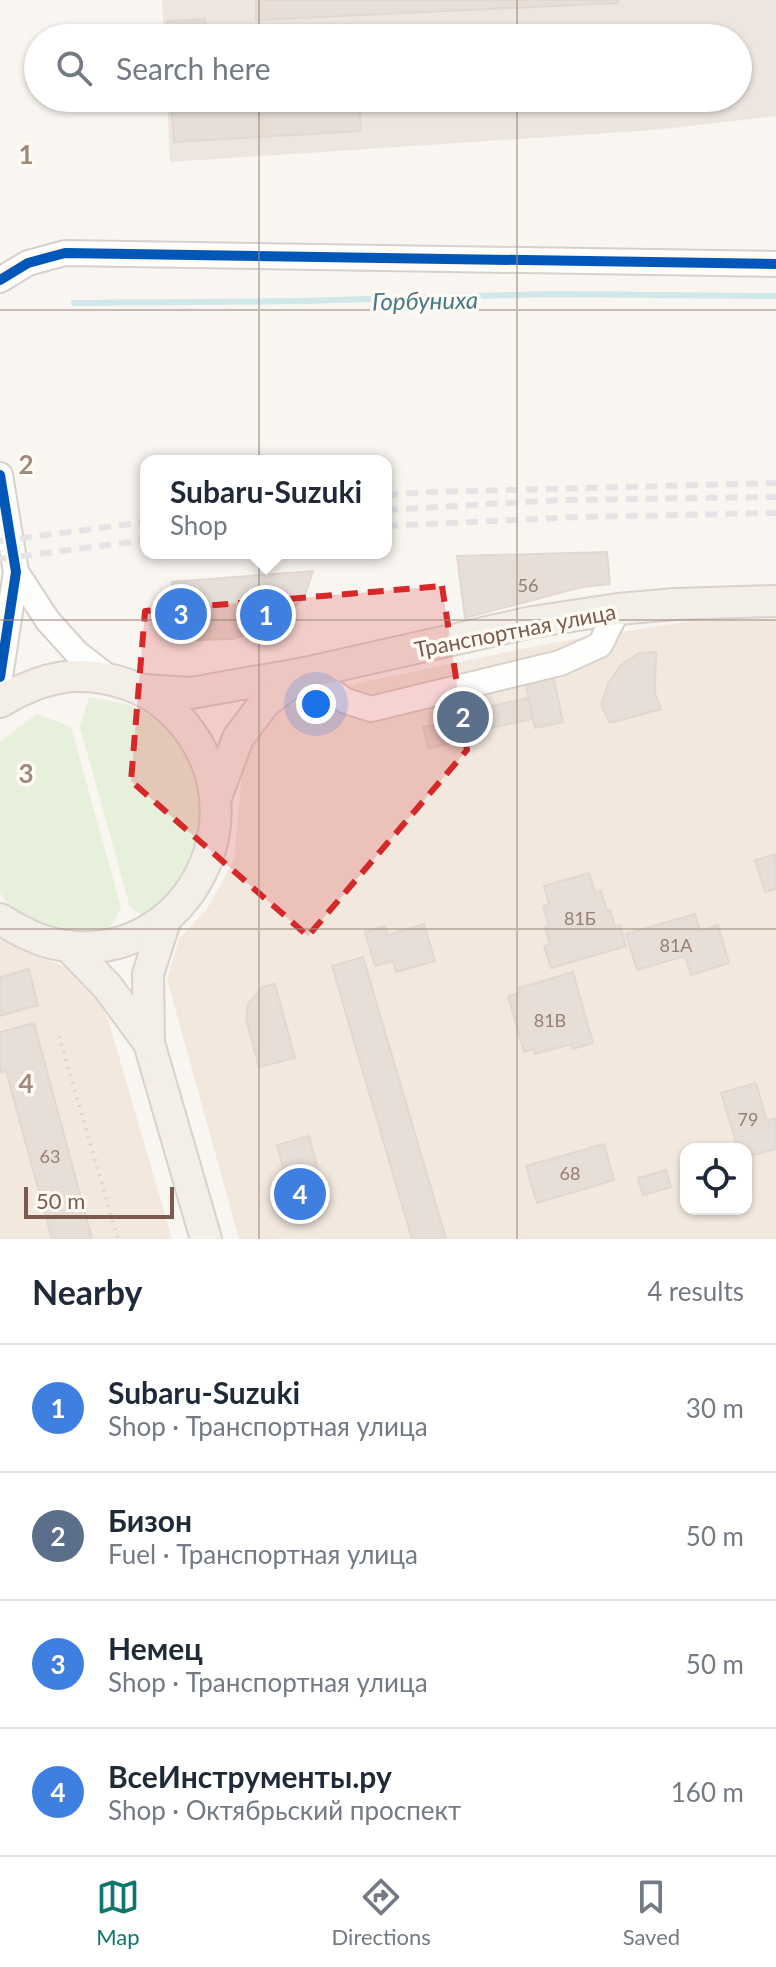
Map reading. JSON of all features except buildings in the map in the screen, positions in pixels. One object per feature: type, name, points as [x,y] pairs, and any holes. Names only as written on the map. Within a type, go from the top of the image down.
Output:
[{"type":"main road","name":"Транспортная улица","points":[[144,690],[191,693],[305,673],[532,622],[618,609],[776,601]]},
{"type":"main road","name":"Транспортная улица","points":[[217,795],[238,738],[266,701],[305,673]]},
{"type":"main road","points":[[0,702],[29,685],[67,676],[108,677],[144,690],[179,716],[204,752],[217,795],[214,841],[197,884],[166,918],[136,936],[103,945],[68,946],[28,936],[0,919]]},
{"type":"main road","points":[[166,918],[148,974],[149,1043],[206,1239]]},
{"type":"main road","points":[[68,946],[107,986],[149,1043]]},
{"type":"street","points":[[0,280],[28,263],[65,253],[776,264]]},
{"type":"street","points":[[0,475],[16,572],[0,677]]},
{"type":"street","points":[[16,572],[48,621],[77,653],[108,677]]},
{"type":"street","points":[[305,673],[346,701],[371,709],[560,663],[600,645],[618,609]]},
{"type":"path","points":[[59,1036],[118,1239]]},
{"type":"highlighted area","points":[[442,586],[467,750],[308,936],[131,781],[145,611]]},
{"type":"shaded area","points":[[162,0],[776,0],[776,116],[655,130],[170,162],[168,112],[752,112],[752,24],[163,24]]},
{"type":"shaded area","points":[[776,620],[776,1239],[239,1239],[167,979],[179,939],[207,909],[234,860],[242,772],[248,745],[275,710],[364,682],[551,643],[691,621]]},
{"type":"shaded area","points":[[0,940],[63,966],[93,988],[108,1019],[172,1239],[0,1239]]},
{"type":"green space","points":[[89,697],[130,705],[173,727],[200,770],[207,816],[195,862],[174,896],[145,917],[130,907],[80,727]]},
{"type":"green space","points":[[37,714],[71,727],[121,908],[106,935],[82,936],[21,920],[0,893],[0,742]]},
{"type":"waterway","name":"Горбуниха","points":[[74,303],[549,294],[776,296]]},
{"type":"railway","points":[[392,495],[776,483]]},
{"type":"railway","points":[[392,510],[561,500],[776,497]]},
{"type":"railway","points":[[392,526],[578,517],[776,513]]},
{"type":"railway","points":[[0,541],[140,523]]},
{"type":"railway","points":[[0,559],[140,541]]},
{"type":"cycle path","points":[[0,280],[28,263],[65,253],[776,264]]},
{"type":"cycle path","points":[[0,475],[16,572],[0,677]]},
{"type":"place","name":"Немец","points":[[181,614]]},
{"type":"place","name":"Subaru-Suzuki","points":[[266,615]]},
{"type":"place","name":"Бизон","points":[[463,717]]},
{"type":"place","name":"ВсеИнструменты.ру","points":[[300,1194]]}]
